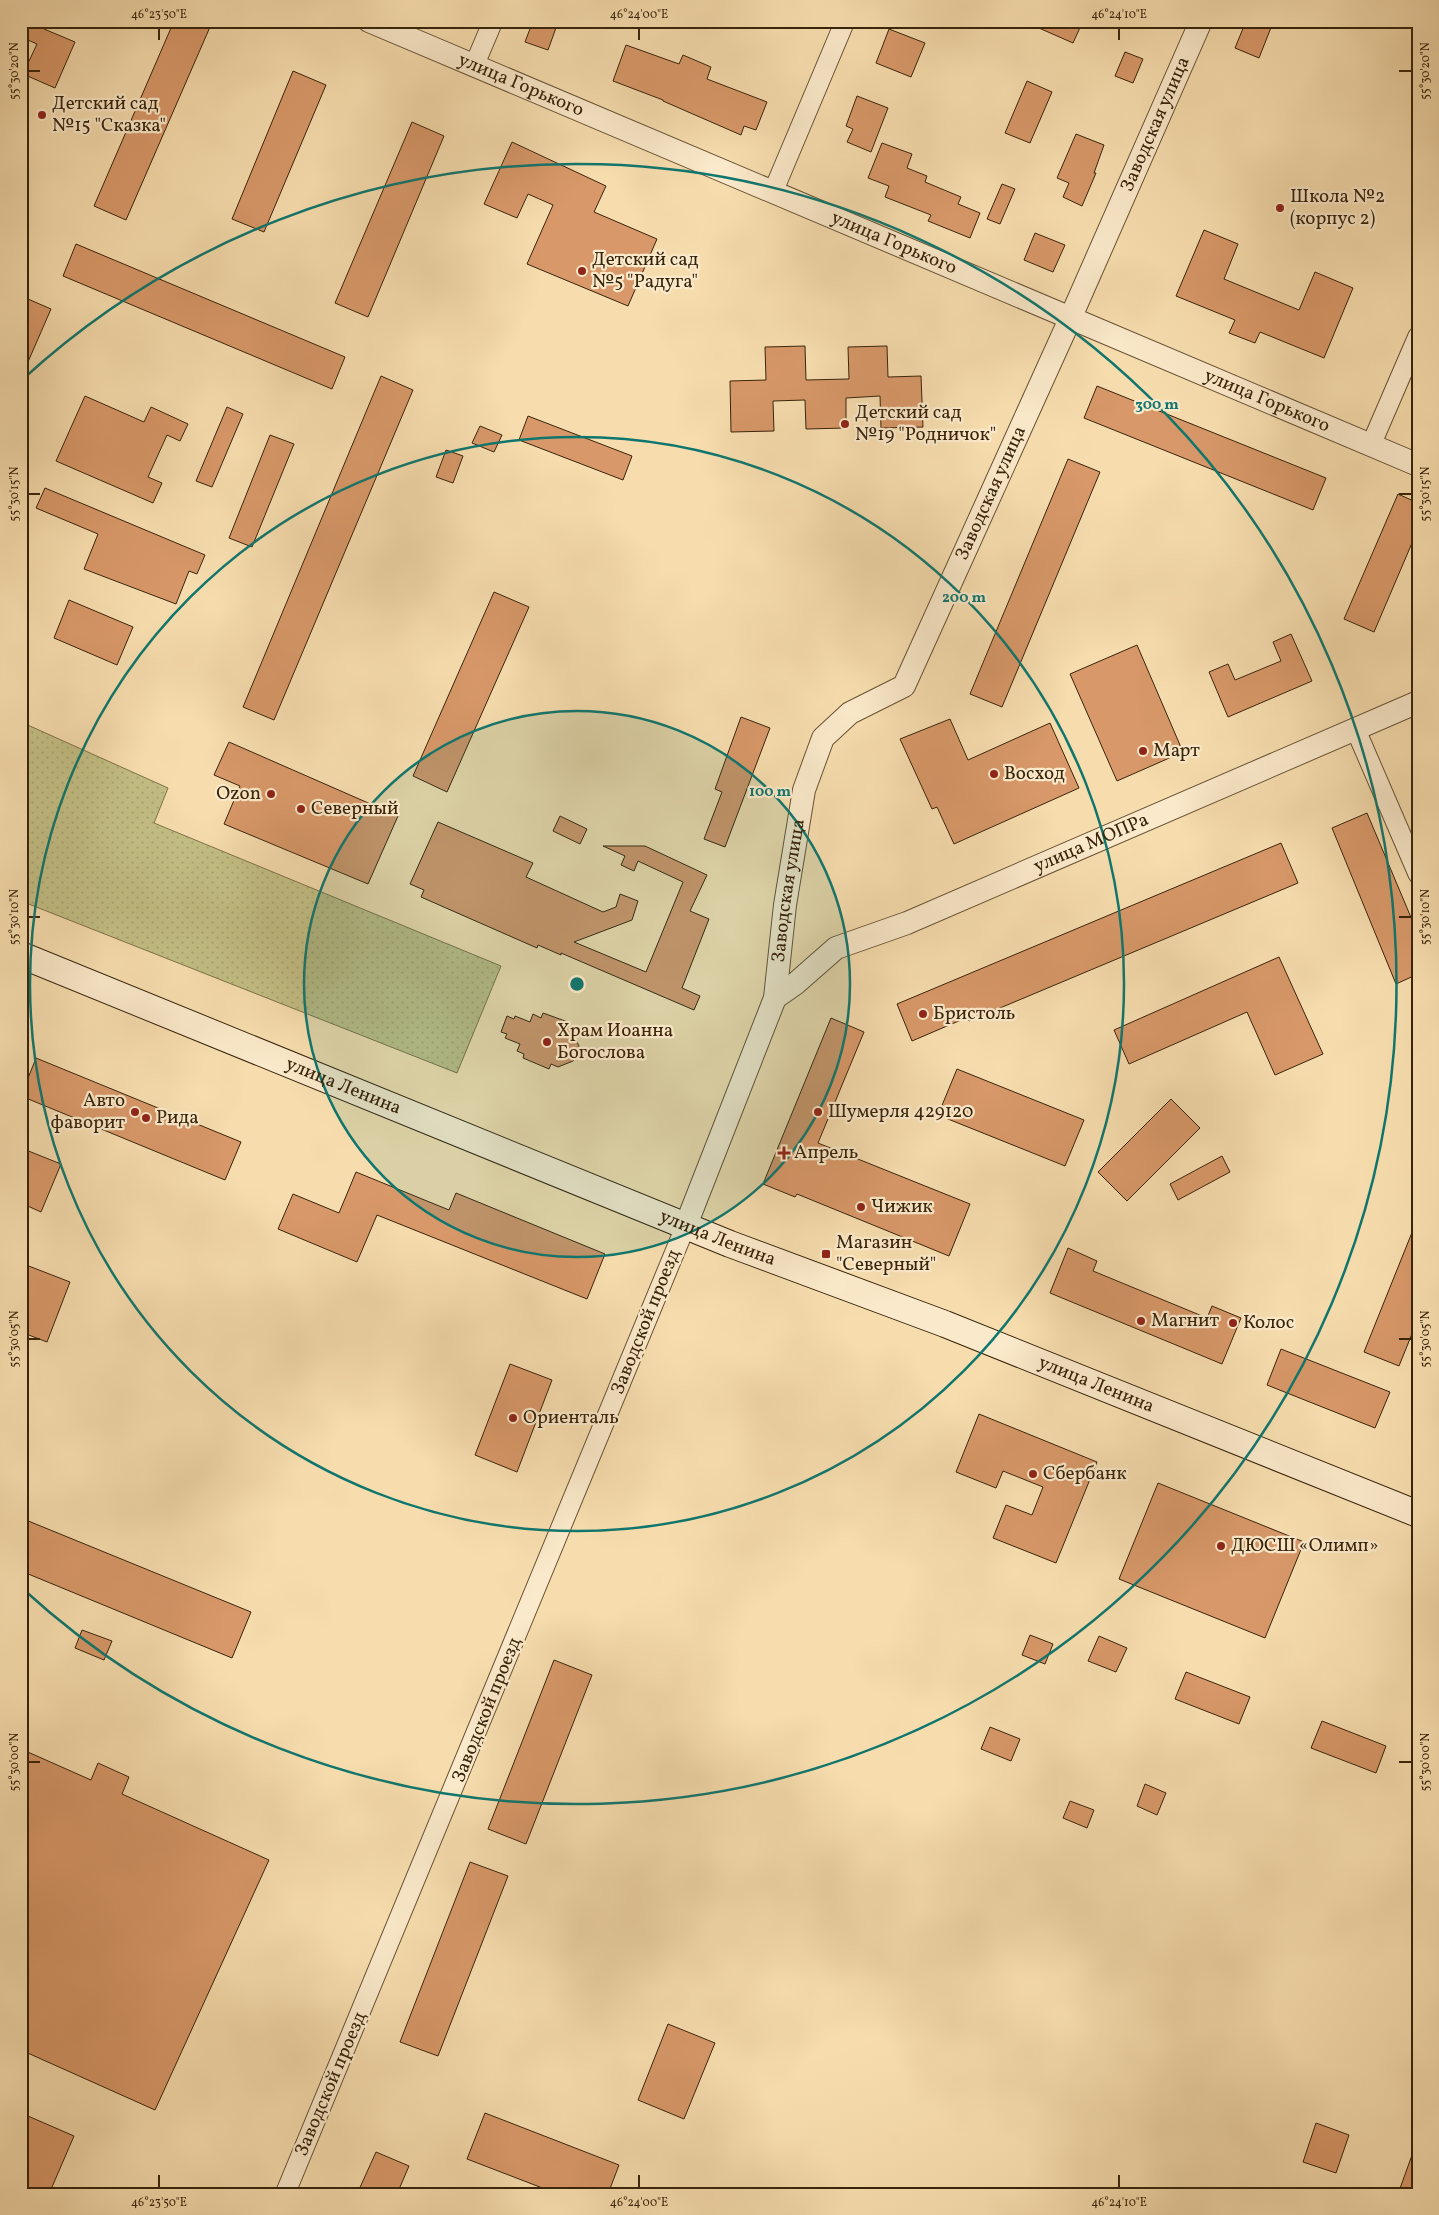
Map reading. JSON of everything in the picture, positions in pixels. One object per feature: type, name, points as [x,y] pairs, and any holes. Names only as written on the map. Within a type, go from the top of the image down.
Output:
[{"type":"main road","name":"улица Ленина","points":[[21,955],[815,1277],[945,1324],[1418,1514]]},
{"type":"street","name":"улица Горького","points":[[369,21],[1418,465]]},
{"type":"street","points":[[474,66],[493,21]]},
{"type":"street","points":[[773,192],[845,21]]},
{"type":"street","name":"Заводская улица","points":[[686,1225],[775,998],[785,905],[804,790],[823,738],[850,712],[904,686],[1070,319],[1201,21]]},
{"type":"street","points":[[1371,445],[1418,336]]},
{"type":"street","name":"улица МОПРа","points":[[775,998],[796,984],[836,948],[907,923],[1418,702]]},
{"type":"street","points":[[1355,728],[1418,874]]},
{"type":"street","name":"Заводской проезд","points":[[285,2194],[686,1225]]},
{"type":"shaded area","points":[[21,722],[168,788],[154,823],[501,966],[457,1073],[21,901]]},
{"type":"building","points":[[21,21],[47,21],[44,29],[75,42],[55,88],[23,74],[37,44],[21,37]]},
{"type":"building","points":[[174,21],[197,21],[210,27],[126,220],[94,206]]},
{"type":"building","points":[[533,21],[546,21],[557,25],[548,50],[525,42]]},
{"type":"building","points":[[1023,21],[1083,21],[1073,43]]},
{"type":"building","points":[[1246,21],[1263,21],[1272,25],[1259,58],[1235,48]]},
{"type":"building","points":[[889,29],[925,43],[911,77],[876,63]]},
{"type":"building","points":[[626,45],[679,64],[683,55],[711,67],[707,79],[767,102],[756,130],[744,126],[741,135],[663,100],[613,81]]},
{"type":"building","points":[[1125,52],[1143,59],[1133,83],[1115,76]]},
{"type":"building","points":[[293,71],[326,85],[264,232],[232,219]]},
{"type":"building","points":[[1027,81],[1052,92],[1030,143],[1005,133]]},
{"type":"building","points":[[857,96],[888,108],[871,152],[847,142],[853,129],[846,126]]},
{"type":"building","points":[[412,122],[444,136],[368,317],[335,303]]},
{"type":"building","points":[[1076,134],[1104,145],[1094,173],[1096,173],[1082,206],[1063,197],[1069,183],[1057,178]]},
{"type":"building","points":[[512,142],[606,186],[594,212],[657,239],[628,306],[527,264],[553,205],[528,194],[517,218],[484,204]]},
{"type":"building","points":[[882,143],[912,154],[907,168],[927,176],[925,182],[961,197],[958,204],[980,213],[970,238],[928,221],[931,215],[885,197],[889,186],[868,178]]},
{"type":"building","points":[[1002,184],[1015,189],[1000,224],[987,219]]},
{"type":"building","points":[[1204,230],[1238,244],[1224,279],[1299,310],[1315,272],[1353,288],[1324,358],[1260,332],[1255,343],[1229,333],[1235,320],[1176,296]]},
{"type":"building","points":[[1035,233],[1065,245],[1053,272],[1024,260]]},
{"type":"building","points":[[76,244],[345,357],[332,389],[63,276]]},
{"type":"building","points":[[21,296],[51,309],[21,378]]},
{"type":"building","points":[[805,346],[806,380],[849,379],[848,347],[887,346],[888,377],[921,376],[923,427],[881,428],[880,396],[846,398],[846,428],[806,429],[805,400],[773,401],[774,431],[731,432],[730,381],[766,380],[765,347]]},
{"type":"building","points":[[381,376],[413,390],[274,720],[243,707]]},
{"type":"building","points":[[1097,386],[1326,478],[1313,510],[1084,418]]},
{"type":"building","points":[[85,396],[144,422],[151,407],[188,424],[180,441],[167,435],[148,477],[162,483],[153,503],[56,461]]},
{"type":"building","points":[[227,407],[243,414],[212,487],[196,481]]},
{"type":"building","points":[[528,416],[632,456],[623,480],[519,440]]},
{"type":"building","points":[[480,426],[502,435],[494,452],[472,443]]},
{"type":"building","points":[[270,435],[294,444],[252,547],[229,538]]},
{"type":"building","points":[[446,450],[463,456],[453,483],[436,477]]},
{"type":"building","points":[[1068,459],[1100,472],[1002,707],[970,694]]},
{"type":"building","points":[[45,488],[205,555],[197,574],[189,571],[176,604],[84,569],[98,534],[36,508]]},
{"type":"building","points":[[1398,494],[1418,503],[1418,529],[1374,632],[1344,619]]},
{"type":"building","points":[[494,592],[529,607],[447,792],[413,776]]},
{"type":"building","points":[[69,600],[133,627],[117,665],[54,638]]},
{"type":"building","points":[[1291,634],[1312,681],[1228,717],[1209,672],[1228,664],[1235,680],[1281,661],[1273,642]]},
{"type":"building","points":[[1137,645],[1183,752],[1117,781],[1070,674]]},
{"type":"building","points":[[741,717],[770,728],[725,847],[704,839],[722,792],[715,789]]},
{"type":"building","name":"Восход","points":[[950,719],[968,760],[1050,723],[1079,788],[954,844],[937,807],[932,809],[900,739]]},
{"type":"building","points":[[229,742],[398,816],[368,884],[224,824],[240,786],[214,775]]},
{"type":"building","points":[[1367,813],[1418,934],[1418,974],[1396,984],[1332,828]]},
{"type":"building","points":[[560,816],[587,829],[580,844],[553,831]]},
{"type":"building","points":[[438,822],[533,863],[526,877],[603,912],[616,907],[620,894],[638,901],[632,920],[574,942],[646,972],[683,882],[638,861],[634,871],[621,865],[625,856],[603,846],[645,846],[707,875],[690,911],[709,919],[682,988],[700,996],[694,1010],[561,953],[561,955],[538,945],[537,948],[421,897],[424,890],[410,884]]},
{"type":"building","points":[[1281,843],[1298,883],[969,1021],[968,1017],[912,1041],[897,1004]]},
{"type":"building","points":[[1279,957],[1323,1054],[1275,1075],[1247,1012],[1129,1064],[1114,1030]]},
{"type":"building","name":"Храм Иоанна Богослова","points":[[543,1013],[568,1022],[566,1026],[574,1029],[573,1034],[579,1046],[578,1056],[573,1061],[558,1067],[551,1064],[549,1069],[523,1058],[524,1054],[517,1051],[520,1044],[505,1038],[507,1034],[501,1032],[507,1016],[514,1019],[515,1016],[530,1022],[533,1014],[541,1018]]},
{"type":"building","points":[[831,1018],[864,1032],[818,1143],[970,1204],[949,1256],[797,1194],[795,1197],[763,1184]]},
{"type":"building","points":[[36,1058],[241,1142],[225,1180],[21,1096]]},
{"type":"building","points":[[957,1069],[1084,1120],[1065,1166],[938,1115]]},
{"type":"building","points":[[1171,1099],[1200,1128],[1127,1201],[1098,1172]]},
{"type":"building","points":[[21,1148],[61,1164],[41,1212],[21,1203]]},
{"type":"building","points":[[1222,1156],[1230,1172],[1178,1200],[1170,1184]]},
{"type":"building","points":[[356,1172],[449,1210],[456,1193],[605,1254],[587,1299],[377,1215],[357,1262],[278,1229],[293,1194],[339,1213]]},
{"type":"building","points":[[1417,1220],[1418,1319],[1399,1366],[1364,1352]]},
{"type":"building","points":[[1068,1248],[1097,1261],[1093,1271],[1207,1318],[1212,1306],[1241,1318],[1222,1364],[1050,1293]]},
{"type":"building","points":[[21,1263],[70,1282],[47,1342],[21,1332]]},
{"type":"building","points":[[1281,1349],[1390,1392],[1375,1428],[1267,1385]]},
{"type":"building","name":"Ориенталь","points":[[510,1364],[552,1380],[517,1472],[475,1455]]},
{"type":"building","points":[[979,1414],[1097,1462],[1056,1563],[993,1538],[1006,1505],[1032,1515],[1043,1487],[1003,1471],[996,1488],[956,1472]]},
{"type":"building","points":[[1158,1483],[1304,1542],[1265,1638],[1119,1579]]},
{"type":"building","points":[[21,1518],[251,1612],[232,1658],[21,1571]]},
{"type":"building","points":[[82,1630],[112,1641],[104,1660],[75,1648]]},
{"type":"building","points":[[1030,1635],[1053,1644],[1045,1664],[1022,1655]]},
{"type":"building","points":[[1099,1636],[1127,1648],[1116,1672],[1088,1661]]},
{"type":"building","points":[[554,1660],[592,1675],[526,1844],[488,1829]]},
{"type":"building","points":[[1186,1672],[1250,1697],[1239,1724],[1175,1699]]},
{"type":"building","points":[[1322,1721],[1386,1746],[1376,1773],[1311,1748]]},
{"type":"building","points":[[990,1727],[1020,1739],[1011,1761],[981,1749]]},
{"type":"building","points":[[21,1749],[91,1780],[98,1763],[129,1777],[122,1794],[269,1860],[155,2110],[21,2050]]},
{"type":"building","points":[[1145,1784],[1166,1793],[1157,1815],[1137,1806]]},
{"type":"building","points":[[1070,1801],[1094,1810],[1087,1828],[1063,1818]]},
{"type":"building","points":[[470,1862],[508,1876],[438,2056],[400,2042]]},
{"type":"building","points":[[668,2024],[715,2043],[684,2119],[638,2100]]},
{"type":"building","points":[[21,2113],[74,2136],[49,2194],[31,2194],[21,2190]]},
{"type":"building","points":[[485,2113],[619,2165],[608,2194],[558,2194],[467,2159]]},
{"type":"building","points":[[1316,2123],[1349,2135],[1336,2173],[1303,2162]]},
{"type":"building","points":[[1416,2144],[1418,2144],[1418,2194],[1398,2194]]},
{"type":"building","points":[[376,2152],[409,2166],[397,2194],[357,2194]]},
{"type":"place","name":"Детский сад №15 \"Сказка\"","points":[[42,115]]},
{"type":"place","name":"Школа №2 (корпус 2)","points":[[1280,208]]},
{"type":"place","name":"Детский сад №5 \"Радуга\"","points":[[582,271]]},
{"type":"place","name":"Детский сад №19 \"Родничок\"","points":[[845,424]]},
{"type":"place","name":"Март","points":[[1143,751]]},
{"type":"place","name":"Восход","points":[[994,774]]},
{"type":"place","name":"Ozon","points":[[271,794]]},
{"type":"place","name":"Северный","points":[[301,809]]},
{"type":"place","name":"Бристоль","points":[[923,1014]]},
{"type":"place","name":"Храм Иоанна Богослова","points":[[547,1042]]},
{"type":"place","name":"Авто фаворит","points":[[135,1112]]},
{"type":"place","name":"Шумерля 429120","points":[[818,1112]]},
{"type":"place","name":"Рида","points":[[146,1118]]},
{"type":"place","name":"Апрель","points":[[784,1153]]},
{"type":"place","name":"Чижик","points":[[861,1207]]},
{"type":"place","name":"Магазин \"Северный\"","points":[[826,1254]]},
{"type":"place","name":"Магнит","points":[[1141,1321]]},
{"type":"place","name":"Колос","points":[[1233,1323]]},
{"type":"place","name":"Ориенталь","points":[[513,1418]]},
{"type":"place","name":"Сбербанк","points":[[1033,1474]]},
{"type":"place","name":"ДЮСШ «Олимп»","points":[[1221,1546]]}]
